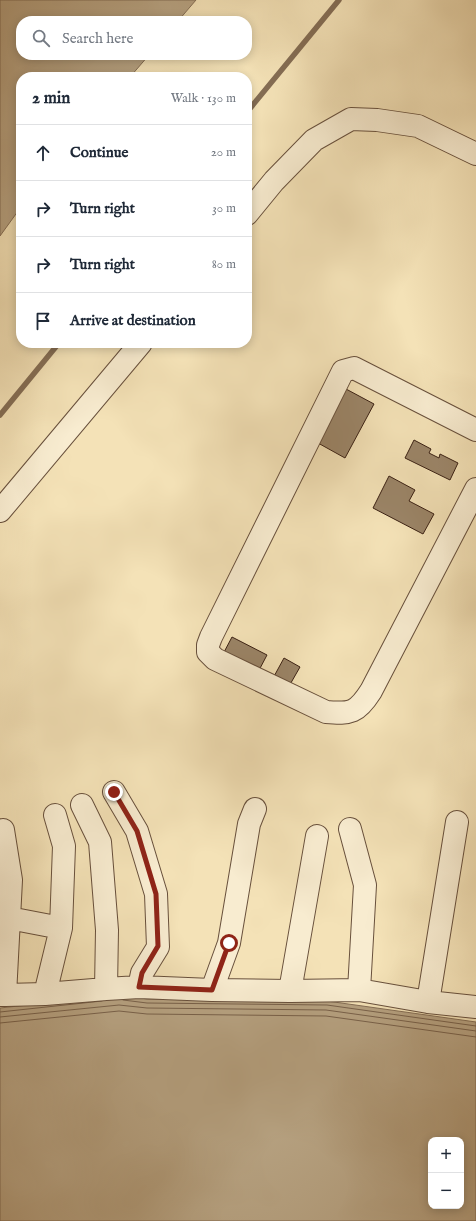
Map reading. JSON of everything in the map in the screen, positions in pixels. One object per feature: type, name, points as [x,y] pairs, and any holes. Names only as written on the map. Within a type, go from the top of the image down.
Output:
[{"type":"street","points":[[252,208],[274,181],[314,140],[351,119],[377,120],[418,126],[476,154]]},
{"type":"street","points":[[0,512],[137,348]]},
{"type":"street","points":[[476,430],[354,368],[343,371],[211,636],[208,645],[208,652],[215,659],[326,712],[345,713],[361,707],[371,691],[476,489]]},
{"type":"street","points":[[114,792],[137,831],[156,894],[158,946],[142,973],[139,987]]},
{"type":"street","points":[[82,805],[100,842],[107,930],[106,989]]},
{"type":"street","points":[[212,990],[229,943],[249,824],[255,809]]},
{"type":"street","points":[[45,994],[61,928],[64,846],[55,815]]},
{"type":"street","points":[[428,1002],[457,822]]},
{"type":"street","points":[[350,829],[365,885],[359,990]]},
{"type":"street","points":[[3,830],[11,880],[2,995],[45,994],[139,987],[212,990],[359,990],[428,1002],[476,1007]]},
{"type":"street","points":[[290,991],[317,836]]},
{"type":"street","points":[[9,918],[61,928]]},
{"type":"water","points":[[0,0],[196,0],[182,16],[16,16],[16,60],[145,60],[134,72],[16,72],[16,214],[0,236]]},
{"type":"water","points":[[119,995],[147,999],[327,1001],[476,1022],[476,1221],[0,1221],[0,1008]]},
{"type":"building","points":[[346,389],[374,404],[345,458],[318,443]]},
{"type":"building","points":[[414,440],[431,449],[429,453],[439,458],[440,454],[458,463],[450,480],[405,458]]},
{"type":"building","points":[[389,476],[415,490],[409,501],[434,514],[423,534],[373,508]]},
{"type":"building","points":[[232,637],[267,655],[257,674],[222,656]]},
{"type":"building","points":[[284,658],[300,667],[288,688],[272,680]]},
{"type":"waterway","points":[[252,106],[339,0]]},
{"type":"waterway","points":[[0,415],[55,348]]},
{"type":"route","points":[[114,792],[137,831],[156,894],[158,946],[142,973],[139,987],[212,990],[229,943]]}]
